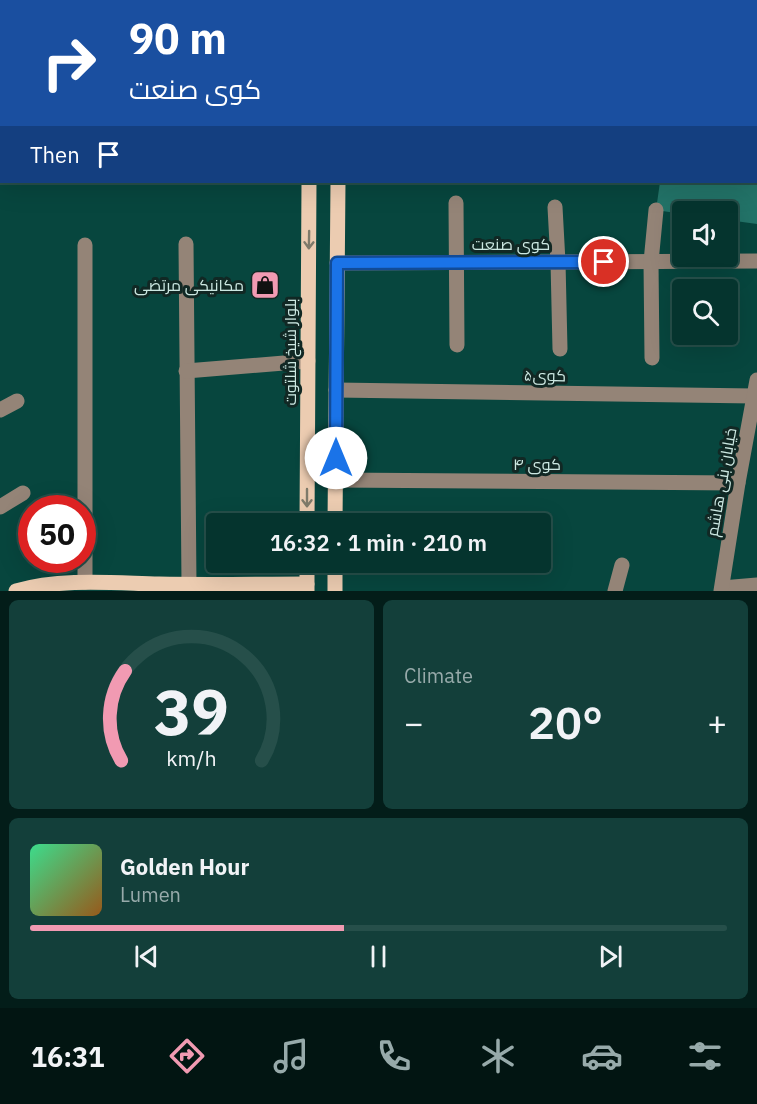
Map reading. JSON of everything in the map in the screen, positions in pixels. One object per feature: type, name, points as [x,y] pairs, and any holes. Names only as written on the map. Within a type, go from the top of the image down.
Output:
[{"type":"main road","name":"بلوار شیخ شلتوت","points":[[307,513],[309,183]]},
{"type":"main road","points":[[335,513],[338,183]]},
{"type":"main road","points":[[335,573],[335,591]]},
{"type":"main road","points":[[16,591],[30,587],[85,582],[307,588]]},
{"type":"street","points":[[456,203],[457,345]]},
{"type":"street","points":[[555,207],[560,349]]},
{"type":"street","points":[[652,358],[651,262],[656,210]]},
{"type":"street","points":[[186,244],[189,584]]},
{"type":"street","points":[[85,245],[85,582]]},
{"type":"street","name":"کوی صنعت","points":[[337,263],[757,261]]},
{"type":"street","points":[[186,371],[308,361]]},
{"type":"street","name":"خیابان بنی هاشم","points":[[721,590],[757,380]]},
{"type":"street","name":"کوی۵","points":[[336,390],[754,396]]},
{"type":"street","points":[[0,410],[17,401]]},
{"type":"street","name":"کوی ۴","points":[[336,480],[738,483]]},
{"type":"street","points":[[0,507],[23,494]]},
{"type":"street","points":[[615,591],[622,565]]},
{"type":"street","points":[[721,590],[757,585]]},
{"type":"building","points":[[660,183],[757,183],[757,224],[738,221],[738,201],[672,201],[672,212],[656,210]]},
{"type":"place","name":"مکانیکی مرتضی","points":[[265,285]]},
{"type":"route","points":[[336,458],[337,263],[604,262]]}]
